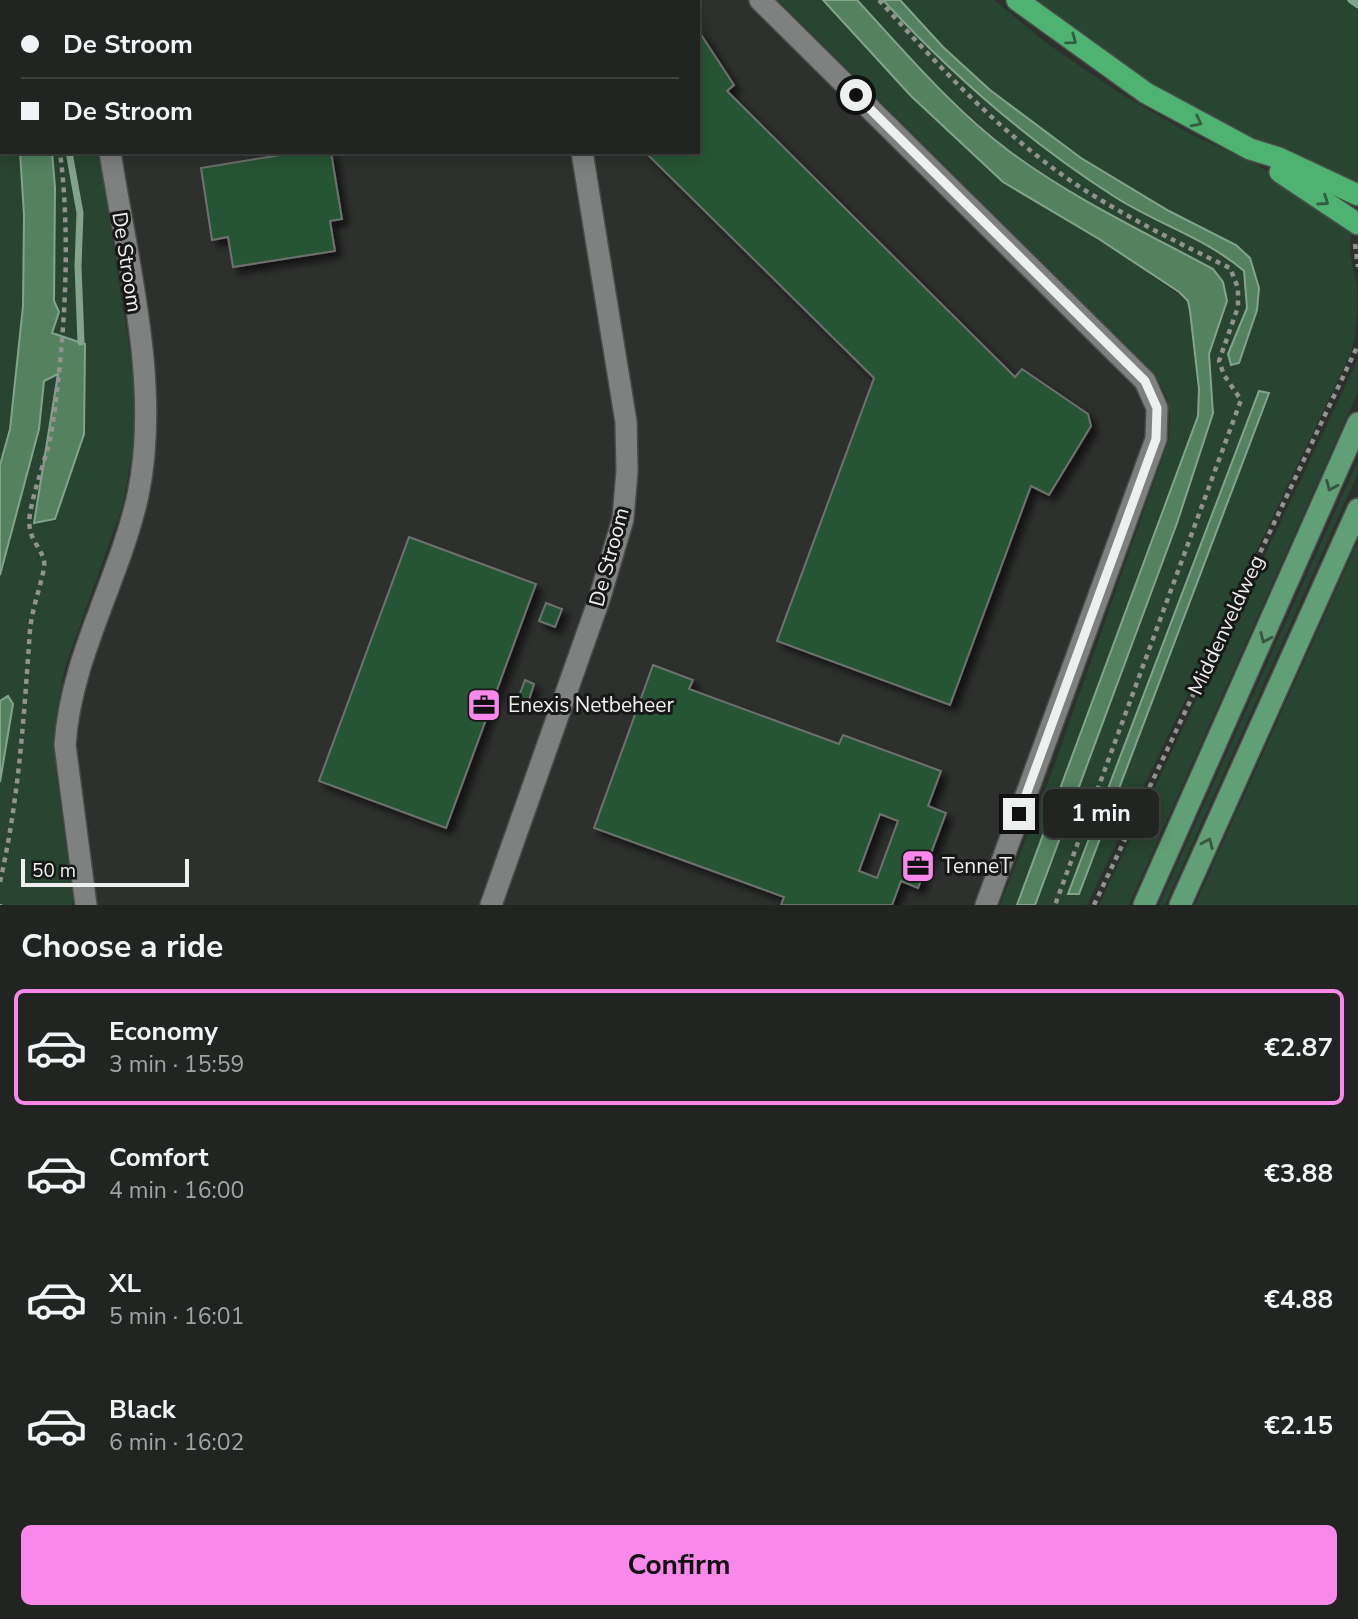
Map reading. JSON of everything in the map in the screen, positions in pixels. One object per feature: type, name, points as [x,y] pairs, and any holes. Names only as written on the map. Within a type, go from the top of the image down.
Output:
[{"type":"highway","points":[[1017,0],[1146,93],[1250,149],[1358,224]]},
{"type":"highway","points":[[1250,149],[1279,158],[1358,195]]},
{"type":"main road","name":"Middenveldweg","points":[[1144,905],[1358,423]]},
{"type":"main road","points":[[1181,905],[1358,509]]},
{"type":"street","points":[[760,0],[1145,381],[1157,408],[1156,439],[986,905]]},
{"type":"street","name":"De Stroom","points":[[86,905],[65,745],[66,722],[78,667],[135,509],[145,440],[144,381],[110,154]]},
{"type":"street","name":"De Stroom","points":[[491,905],[599,600],[623,519],[627,471],[626,422],[582,154]]},
{"type":"path","points":[[879,0],[930,57],[1000,123],[1057,169],[1083,188],[1171,240],[1230,268],[1238,288],[1238,307],[1219,361],[1224,375],[1241,400],[1055,905]]},
{"type":"path","points":[[0,882],[16,800],[22,702],[33,611],[44,566],[43,556],[30,537],[30,515],[53,424],[64,334],[64,204],[60,154]]},
{"type":"path","points":[[1358,237],[1354,250],[1358,267]]},
{"type":"path","name":"Middenveldweg","points":[[1094,905],[1358,345]]},
{"type":"shaded area","points":[[778,0],[823,0],[911,96],[1003,182],[1099,239],[1188,301],[1199,389],[1198,416],[1017,905],[1000,905],[1053,769],[1168,442],[1168,400],[1160,383],[1146,365]]},
{"type":"shaded area","points":[[823,0],[857,0],[968,117],[1009,151],[1083,199],[1213,269],[1223,282],[1227,301],[1209,354],[1213,413],[1177,523],[1035,905],[1017,905],[1198,416],[1199,389],[1188,301],[1179,292],[1099,239],[1003,182],[911,96]]},
{"type":"shaded area","points":[[857,0],[994,0],[1048,44],[1115,90],[1188,133],[1258,165],[1353,231],[1350,252],[1357,285],[1357,302],[1351,353],[1087,905],[1035,905],[1177,523],[1209,427],[1214,406],[1209,354],[1225,312],[1080,198],[1008,150],[934,84]]},
{"type":"shaded area","points":[[883,0],[900,0],[943,47],[990,90],[1081,158],[1169,211],[1236,245],[1250,258],[1259,288],[1257,310],[1239,363],[1231,365],[1228,354],[1247,308],[1244,271],[1214,249],[1131,207],[1052,154],[964,81]]},
{"type":"shaded area","points":[[1029,0],[1358,0],[1358,186],[1216,120],[1142,80]]},
{"type":"shaded area","points":[[0,154],[20,154],[24,230],[23,309],[16,388],[0,465]]},
{"type":"shaded area","points":[[20,154],[52,154],[55,187],[54,301],[59,312],[52,333],[85,344],[84,434],[55,519],[34,523],[58,374],[44,381],[39,429],[0,575],[0,465],[10,429],[23,306],[24,215]]},
{"type":"shaded area","points":[[52,154],[99,154],[134,380],[135,435],[123,505],[65,667],[55,722],[56,770],[72,905],[0,905],[0,575],[39,429],[44,381],[58,374],[85,344],[52,333],[59,312],[54,301],[55,187]]},
{"type":"shaded area","points":[[1358,359],[1358,391],[1354,401],[1129,905],[1099,905]]},
{"type":"shaded area","points":[[1259,391],[1269,393],[1079,894],[1068,894]]},
{"type":"shaded area","points":[[1358,460],[1358,473],[1165,905],[1159,905]]},
{"type":"shaded area","points":[[1358,541],[1358,905],[1195,905]]},
{"type":"shaded area","points":[[8,696],[13,704],[0,782],[0,701]]},
{"type":"building","points":[[700,33],[734,85],[727,91],[1015,377],[1022,369],[1088,414],[1091,426],[1049,495],[1031,486],[950,705],[777,641],[874,378],[647,154],[700,154]]},
{"type":"building","points":[[287,154],[331,154],[342,219],[330,221],[335,251],[233,267],[228,237],[212,240],[201,168]]},
{"type":"building","points":[[409,537],[536,584],[446,828],[319,781]]},
{"type":"building","points":[[546,603],[562,609],[555,627],[539,621]]},
{"type":"building","points":[[653,665],[693,680],[689,689],[839,744],[843,735],[941,771],[928,806],[946,813],[918,888],[901,881],[892,905],[781,905],[784,897],[594,828]],"holes":[[[880,814],[898,821],[877,878],[859,871]]]},
{"type":"building","points":[[525,680],[534,684],[528,703],[518,699]]},
{"type":"waterway","points":[[1351,0],[1358,5]]},
{"type":"waterway","points":[[69,154],[80,213],[78,266],[81,342]]},
{"type":"place","name":"Enexis Netbeheer","points":[[484,705]]},
{"type":"place","name":"TenneT","points":[[918,866]]},
{"type":"route","points":[[856,95],[1145,381],[1157,408],[1156,439],[1019,814]]}]
